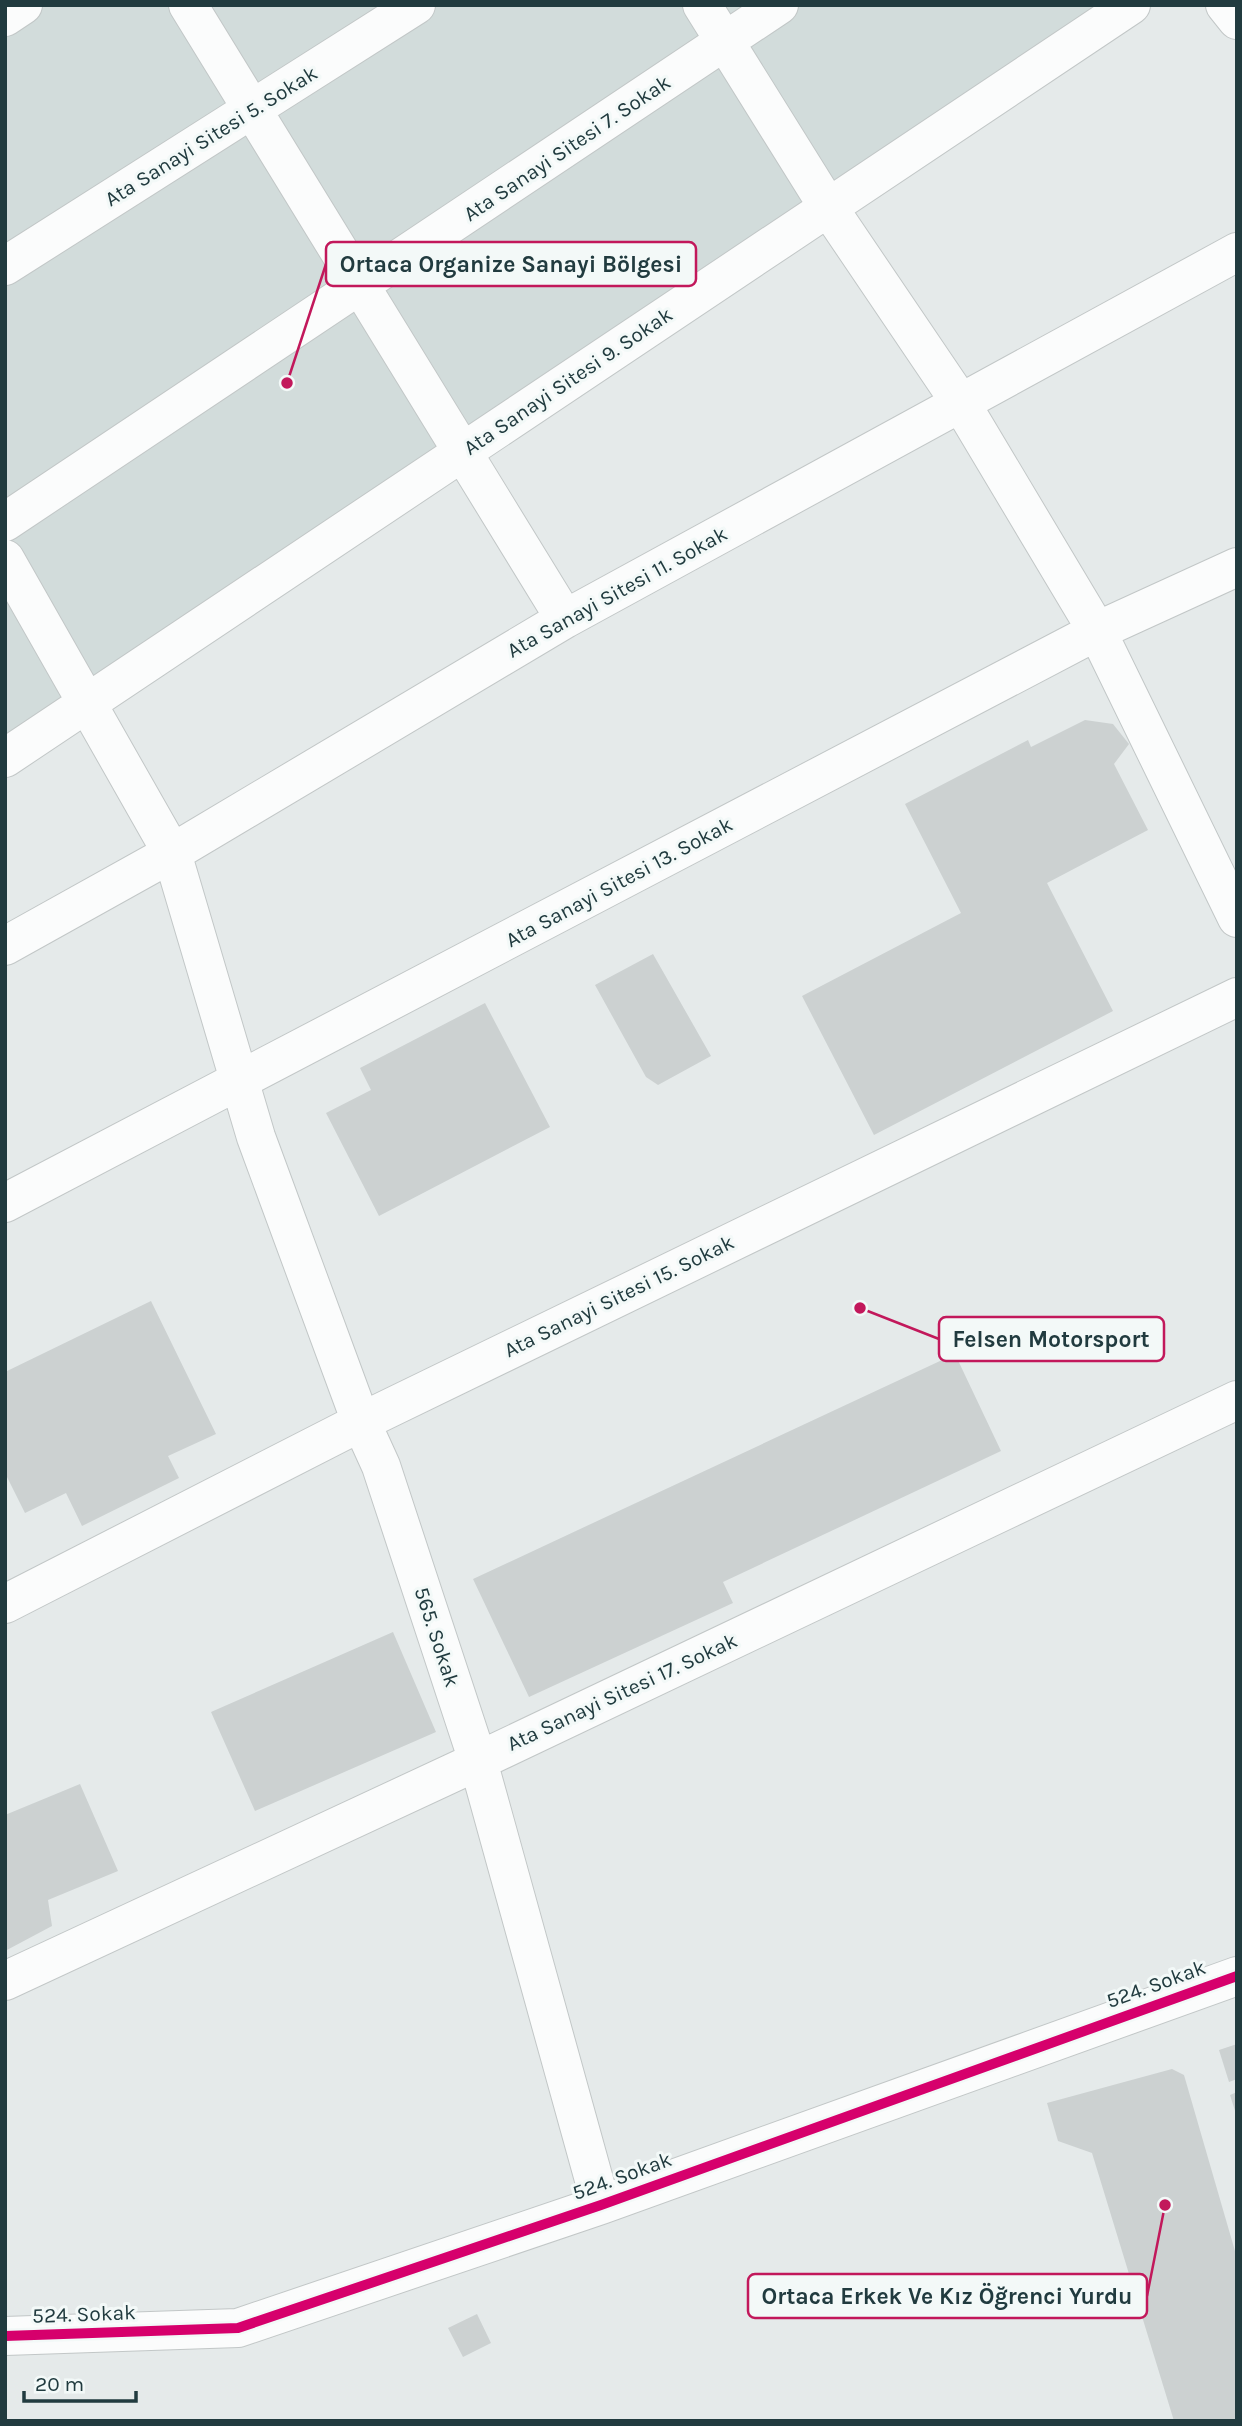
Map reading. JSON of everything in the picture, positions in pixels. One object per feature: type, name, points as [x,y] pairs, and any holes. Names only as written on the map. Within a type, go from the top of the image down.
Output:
[{"type":"street","points":[[5,17],[23,5]]},
{"type":"street","points":[[188,5],[565,619]]},
{"type":"street","name":"Ata Sanayi Sitesi 5. Sokak","points":[[5,266],[416,5]]},
{"type":"street","points":[[702,5],[828,207],[962,405],[1097,631],[1237,918]]},
{"type":"street","name":"Ata Sanayi Sitesi 7. Sokak","points":[[5,522],[779,5]]},
{"type":"street","name":"Ata Sanayi Sitesi 9. Sokak","points":[[5,758],[1131,5]]},
{"type":"street","points":[[1225,5],[1237,20]]},
{"type":"street","name":"Ata Sanayi Sitesi 11. Sokak","points":[[5,946],[172,853],[565,619],[962,405],[1237,252]]},
{"type":"street","name":"565. Sokak","points":[[5,559],[172,853],[256,1137],[361,1422],[380,1466],[478,1761],[601,2204]]},
{"type":"street","name":"Ata Sanayi Sitesi 13. Sokak","points":[[5,1203],[1097,631],[1237,566]]},
{"type":"street","name":"Ata Sanayi Sitesi 15. Sokak","points":[[5,1604],[361,1422],[1237,997]]},
{"type":"street","name":"Ata Sanayi Sitesi 17. Sokak","points":[[5,1981],[478,1761],[1237,1400]]},
{"type":"street","name":"524. Sokak","points":[[5,2336],[239,2328],[601,2204],[1237,1976]]},
{"type":"shaded area","points":[[5,5],[1133,5],[5,762]]},
{"type":"building","points":[[1085,720],[1113,724],[1129,744],[1114,764],[1148,830],[1047,883],[1113,1011],[874,1135],[802,996],[961,913],[905,804],[1028,740],[1031,747]]},
{"type":"building","points":[[653,954],[711,1056],[658,1085],[646,1077],[595,985]]},
{"type":"building","points":[[485,1003],[550,1127],[379,1216],[326,1113],[371,1090],[360,1068]]},
{"type":"building","points":[[151,1301],[216,1434],[168,1456],[179,1478],[82,1526],[66,1493],[25,1513],[5,1473],[5,1372]]},
{"type":"building","points":[[955,1354],[1001,1451],[723,1582],[733,1603],[529,1697],[473,1579]]},
{"type":"building","points":[[393,1632],[436,1732],[255,1811],[211,1712]]},
{"type":"building","points":[[80,1784],[118,1871],[48,1900],[52,1926],[5,1951],[5,1815]]},
{"type":"building","points":[[1237,2044],[1237,2079],[1229,2082],[1219,2050]]},
{"type":"building","points":[[1172,2069],[1184,2075],[1237,2258],[1237,2421],[1174,2421],[1092,2153],[1058,2141],[1047,2103]]},
{"type":"building","points":[[1237,2092],[1237,2114],[1236,2114],[1230,2095]]},
{"type":"building","points":[[477,2314],[491,2343],[463,2357],[448,2328]]},
{"type":"cycle path","points":[[5,2336],[238,2328],[601,2205],[1237,1976]]},
{"type":"place","name":"Ortaca Organize Sanayi Bölgesi","points":[[287,383]]},
{"type":"place","name":"Felsen Motorsport","points":[[860,1308]]},
{"type":"place","name":"Ortaca Erkek Ve Kız Öğrenci Yurdu","points":[[1165,2205]]}]
